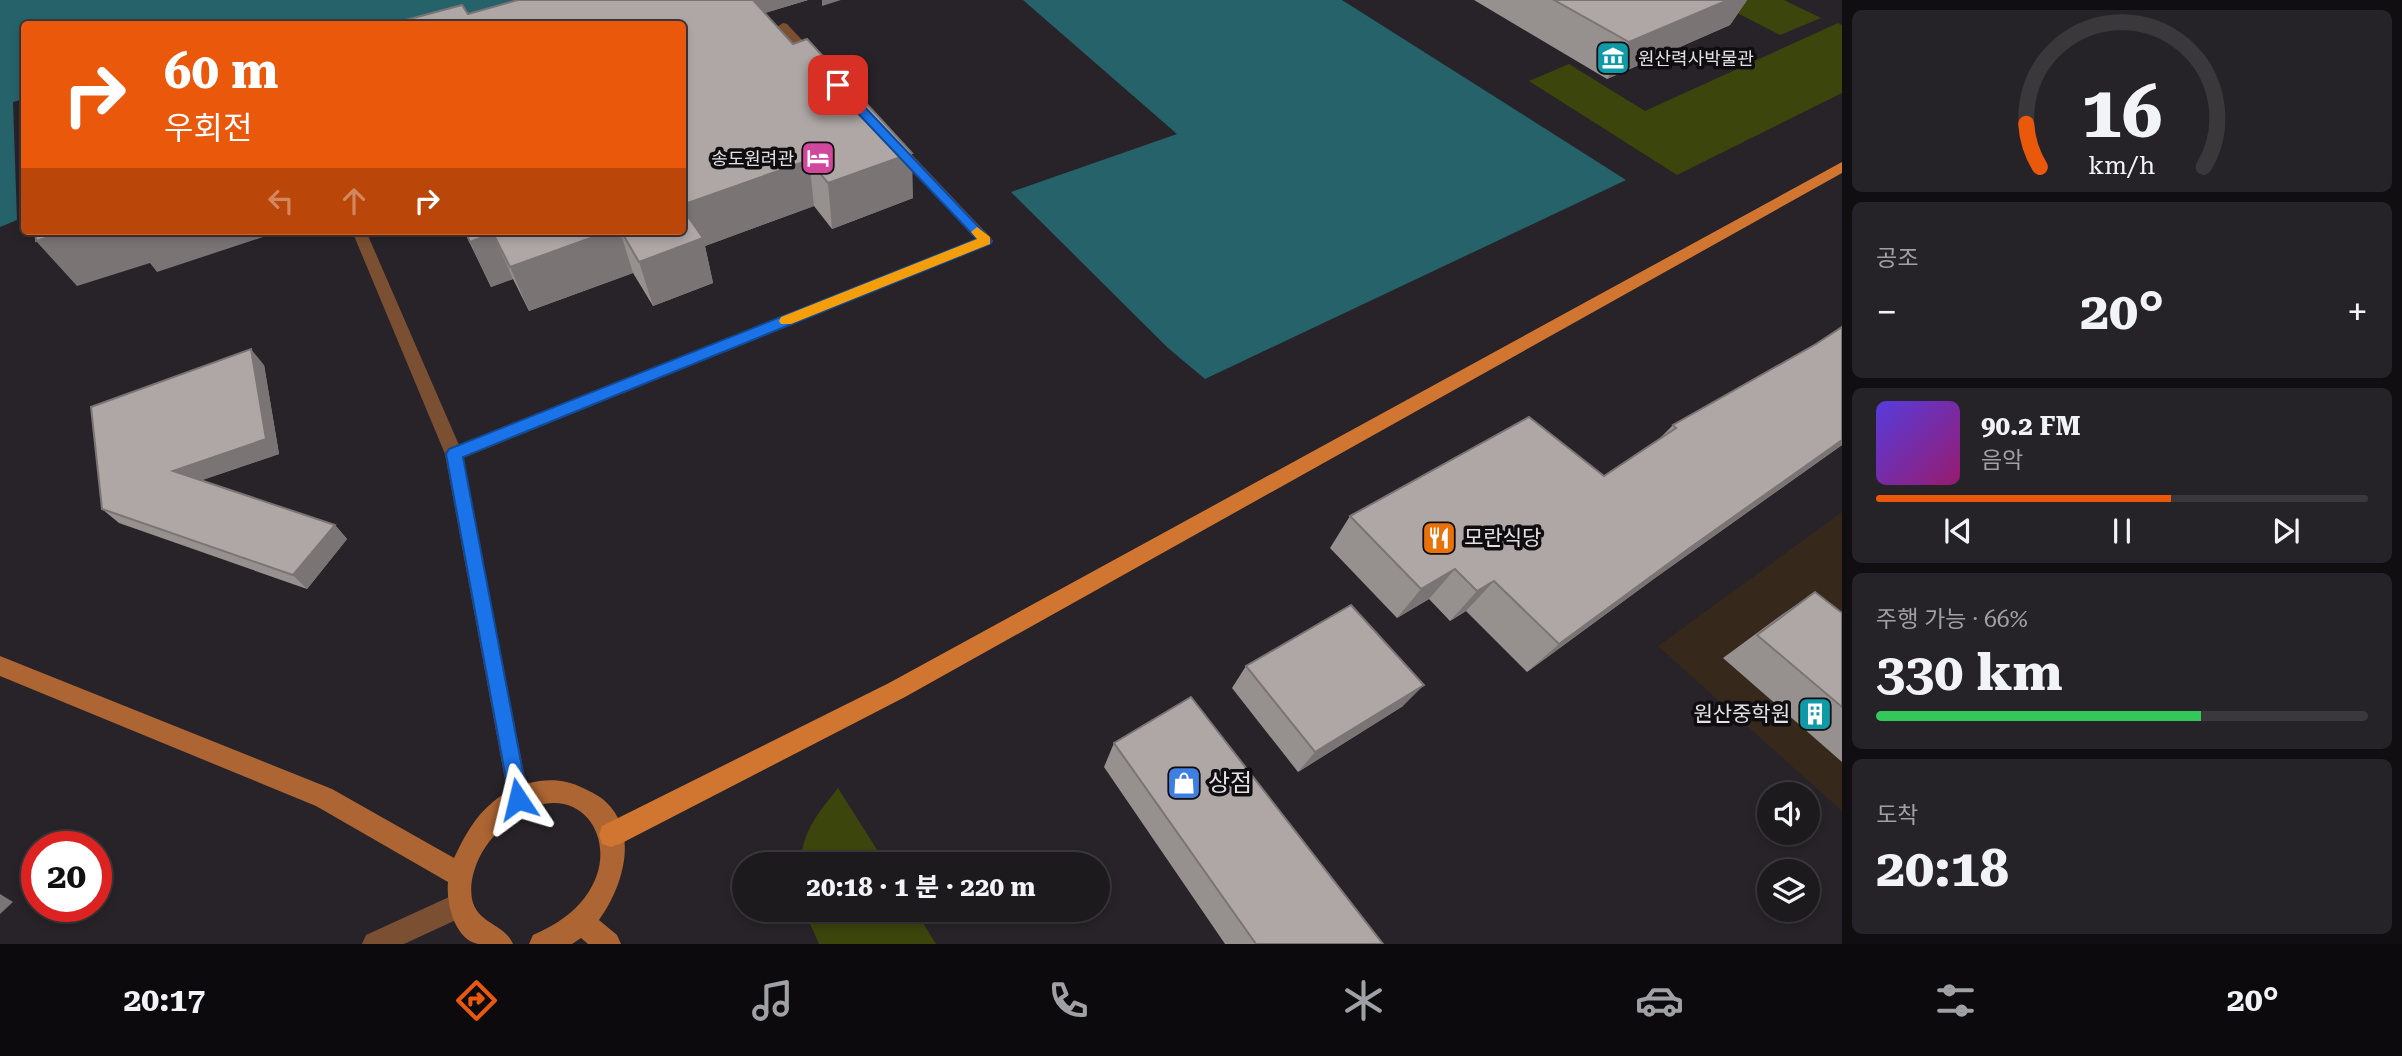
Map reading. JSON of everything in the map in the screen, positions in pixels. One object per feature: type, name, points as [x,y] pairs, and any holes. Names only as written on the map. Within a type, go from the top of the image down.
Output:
[{"type":"main road","points":[[611,835],[897,690],[1842,167]]},
{"type":"main road","points":[[0,666],[324,797],[460,875]]},
{"type":"main road","points":[[500,944],[489,941],[473,928],[460,905],[460,875],[467,852],[480,830],[497,812],[518,799],[542,792],[566,792],[586,799],[602,814],[611,835],[613,856],[609,880],[598,902],[581,922],[559,937],[542,944]]},
{"type":"main road","points":[[581,922],[608,944]]},
{"type":"street","points":[[375,944],[460,905]]},
{"type":"lane","points":[[783,27],[829,76]]},
{"type":"lane","points":[[454,454],[986,241],[884,134]]},
{"type":"lane","points":[[361,235],[454,454],[518,799]]},
{"type":"shaded area","points":[[1842,512],[1842,811],[1820,791],[1820,782],[1810,782],[1658,646]]},
{"type":"green space","points":[[1712,0],[1784,0],[1821,18],[1780,35]]},
{"type":"green space","points":[[1838,23],[1842,25],[1842,93],[1677,175],[1529,81],[1569,64],[1645,111]]},
{"type":"green space","points":[[838,788],[878,852],[802,852],[808,831]]},
{"type":"green space","points":[[809,922],[922,922],[936,944],[819,944]]},
{"type":"water","points":[[0,0],[612,0],[536,21],[21,21],[21,100],[13,102],[17,220],[0,227]]},
{"type":"water","points":[[1023,0],[1342,0],[1626,180],[1205,379],[1168,348],[1011,192],[1177,134]]},
{"type":"building","points":[[518,0],[753,0],[793,44],[807,39],[912,153],[828,183],[809,160],[686,204],[686,21],[402,21],[462,5],[468,14]]},
{"type":"building","points":[[1554,0],[1728,0],[1629,42]]},
{"type":"building","points":[[686,214],[703,238],[639,262],[623,235],[686,235]]},
{"type":"building","points":[[35,235],[56,235],[36,241]]},
{"type":"building","points":[[467,235],[488,235],[470,242]]},
{"type":"building","points":[[494,235],[599,235],[510,267]]},
{"type":"building","points":[[1842,327],[1842,440],[1559,644],[1494,581],[1477,591],[1455,569],[1421,589],[1350,516],[1529,417],[1604,476],[1676,428],[1673,425]]},
{"type":"building","points":[[251,349],[266,439],[173,471],[335,525],[293,575],[102,509],[91,407]]},
{"type":"building","points":[[1815,592],[1842,613],[1842,707],[1757,635]]},
{"type":"building","points":[[1351,605],[1424,685],[1315,752],[1246,666]]},
{"type":"building","points":[[1191,697],[1383,944],[1256,944],[1114,743]]},
{"type":"slow traffic","points":[[786,321],[986,241],[977,232]]},
{"type":"place","name":"원산력사박물관","points":[[1613,58]]},
{"type":"place","name":"송도원려관","points":[[818,158]]},
{"type":"place","name":"모란식당","points":[[1439,538]]},
{"type":"place","name":"원산중학원","points":[[1815,714]]},
{"type":"place","name":"상점","points":[[1184,783]]},
{"type":"route","points":[[518,799],[454,454],[986,241],[838,85]]}]
